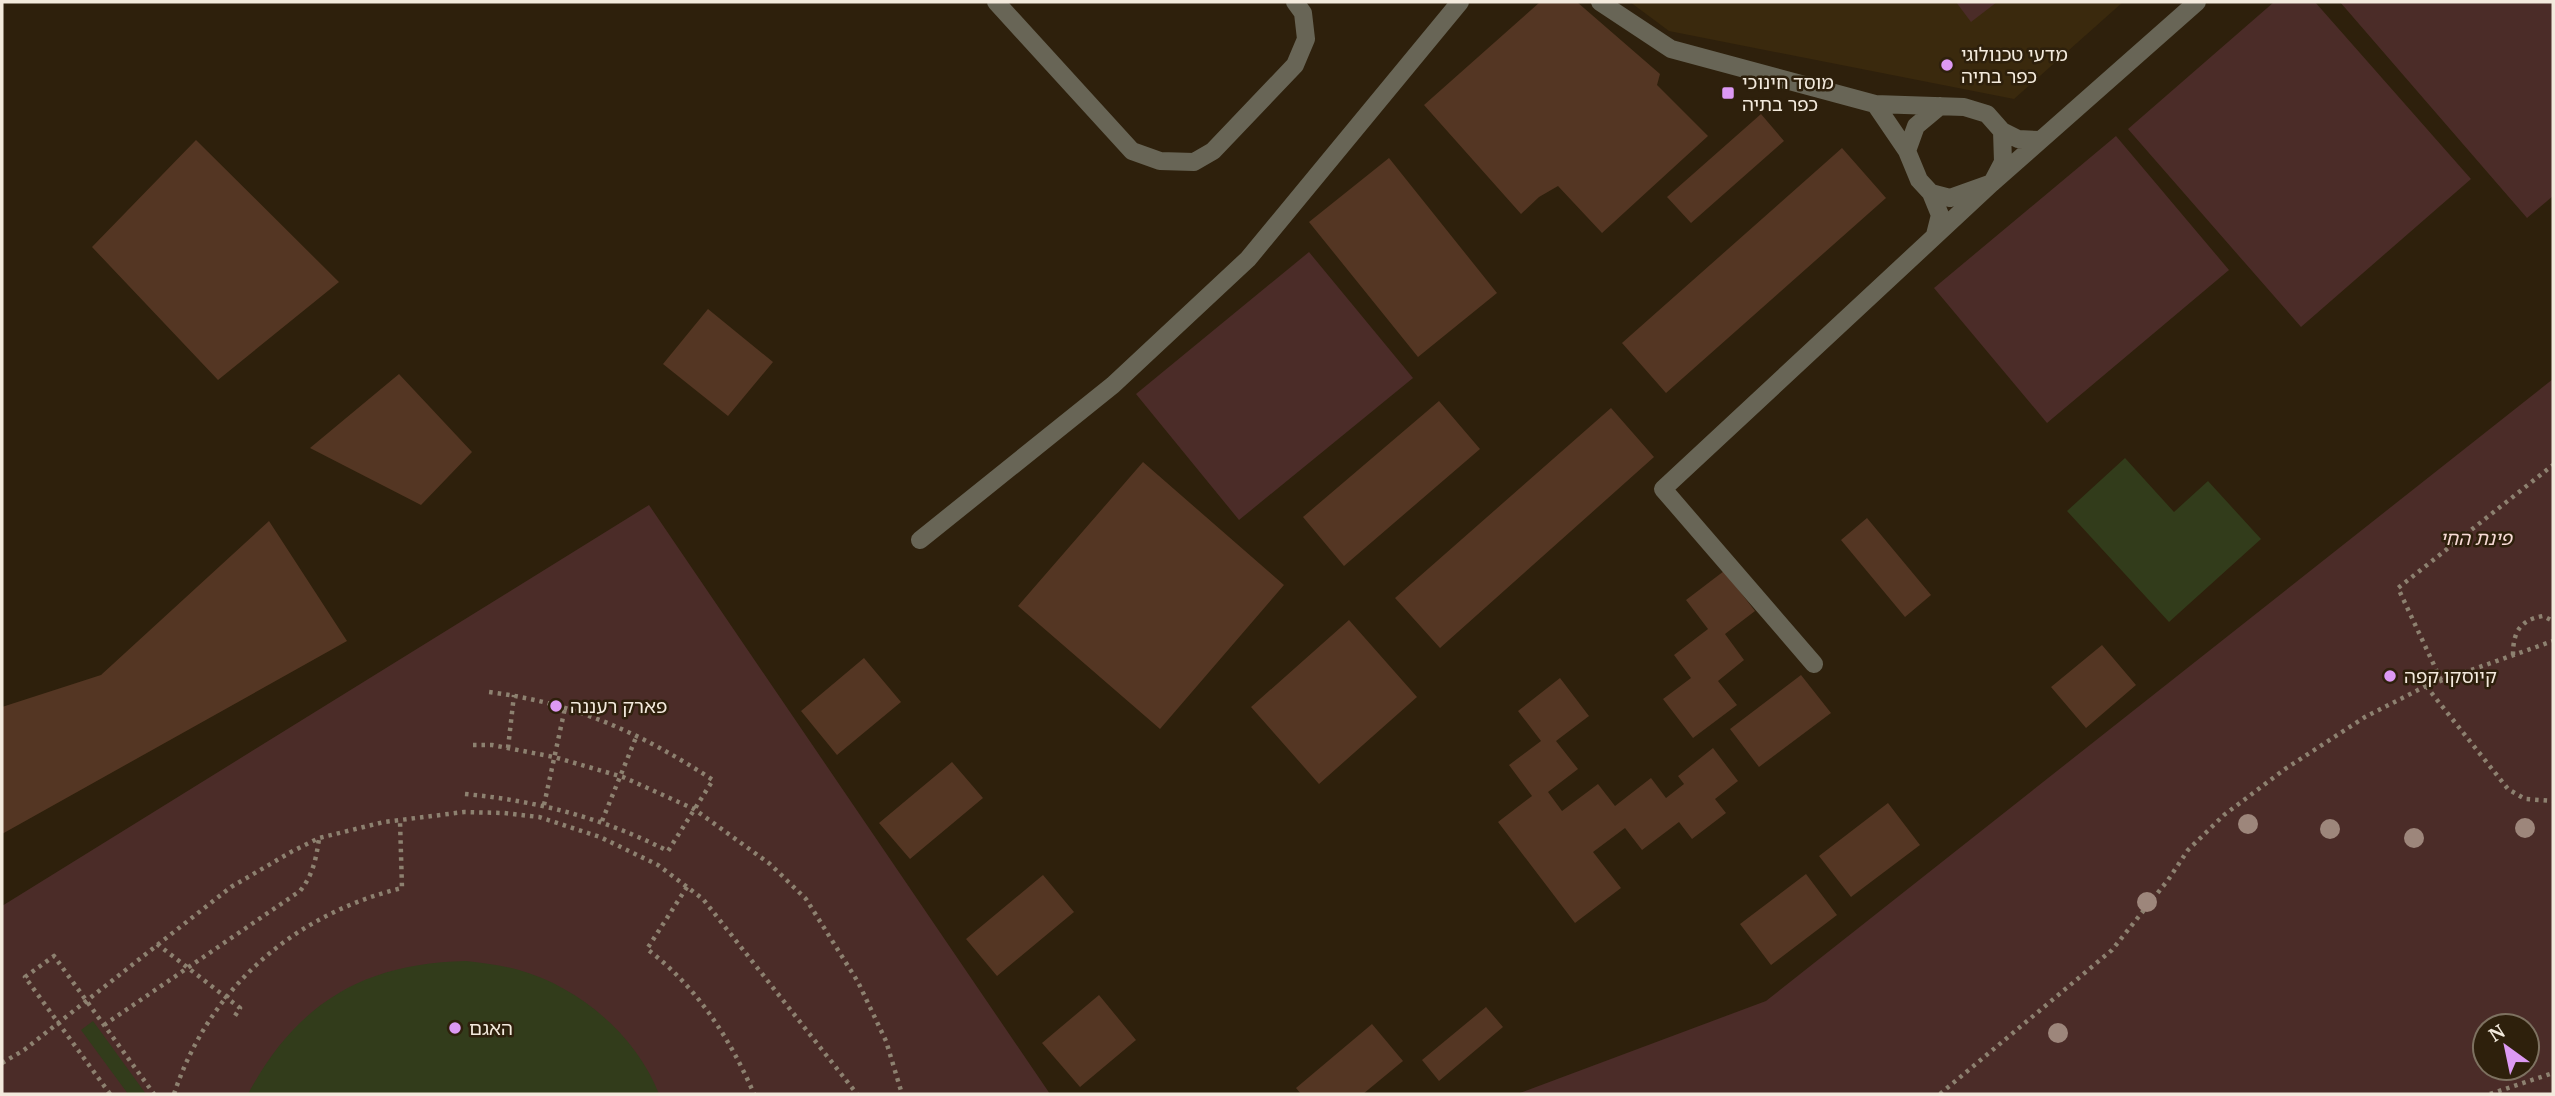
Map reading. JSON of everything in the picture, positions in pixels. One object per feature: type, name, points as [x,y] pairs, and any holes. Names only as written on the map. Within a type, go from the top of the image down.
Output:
[{"type":"lane","points":[[996,2],[1132,151],[1160,162],[1194,162],[1213,151],[1295,65],[1306,39],[1303,13],[1295,2]]},
{"type":"lane","points":[[920,540],[1114,385],[1248,259],[1460,2]]},
{"type":"lane","points":[[1600,2],[1671,49],[1875,104],[1964,107],[1987,114],[2002,131],[2018,139],[2040,140]]},
{"type":"lane","points":[[1814,664],[1663,489],[1992,183],[2197,2]]},
{"type":"lane","points":[[1875,104],[1907,150],[1919,180],[1931,193],[1940,215],[1935,235]]},
{"type":"lane","points":[[1907,150],[1916,126],[1940,106]]},
{"type":"lane","points":[[1931,193],[1950,198],[1992,183],[2003,162],[2002,131]]},
{"type":"path","points":[[2441,680],[2398,588],[2553,465]]},
{"type":"path","points":[[2513,655],[2516,631],[2522,623],[2543,616],[2553,621]]},
{"type":"path","points":[[1940,1094],[2112,950],[2168,880],[2188,850],[2224,815],[2285,769],[2365,717],[2426,686],[2553,641]]},
{"type":"path","points":[[2426,686],[2508,789],[2525,799],[2553,801]]},
{"type":"path","points":[[465,794],[544,805],[603,821],[668,851],[713,780],[669,752],[618,726],[565,708],[514,695],[489,692]]},
{"type":"path","points":[[508,748],[514,695]]},
{"type":"path","points":[[544,805],[565,708]]},
{"type":"path","points":[[603,821],[637,735]]},
{"type":"path","points":[[474,745],[554,757],[620,776],[694,809],[770,864],[806,899],[858,982],[886,1041],[902,1094]]},
{"type":"path","points":[[2,1063],[24,1050],[231,887],[263,866],[319,838],[351,829],[464,812],[504,813],[539,817],[612,843],[658,865],[703,899],[857,1094]]},
{"type":"path","points":[[174,1094],[198,1040],[225,997],[253,966],[280,944],[314,923],[380,893],[402,888],[400,821]]},
{"type":"path","points":[[104,1025],[300,891],[309,880],[316,860],[319,838]]},
{"type":"path","points":[[687,887],[647,949],[671,967],[691,989],[730,1045],[754,1094]]},
{"type":"path","points":[[157,944],[240,1008],[233,1019]]},
{"type":"path","points":[[110,1094],[25,977],[54,956],[154,1094]]},
{"type":"path","points":[[2490,1094],[2553,1073]]},
{"type":"shaded area","name":"מדעי טכנולוגי כפר בתיה","points":[[1630,2],[2123,2],[2014,99],[1669,31]]},
{"type":"shaded area","points":[[2125,458],[2174,512],[2208,481],[2261,539],[2169,622],[2067,511]]},
{"type":"shaded area","name":"האגם","points":[[466,961],[519,970],[563,988],[584,1001],[603,1016],[636,1052],[659,1094],[248,1094],[288,1036],[311,1013],[336,994],[364,980],[395,970]]},
{"type":"shaded area","points":[[93,1021],[146,1094],[128,1094],[81,1030]]},
{"type":"green space","points":[[1956,2],[1997,2],[1971,22]]},
{"type":"green space","points":[[2274,2],[2315,2],[2471,179],[2301,327],[2128,129]]},
{"type":"green space","points":[[2340,2],[2553,2],[2553,196],[2527,218]]},
{"type":"green space","points":[[2116,136],[2229,270],[2047,423],[1934,288]]},
{"type":"green space","points":[[1309,252],[1413,378],[1239,520],[1136,394]]},
{"type":"green space","name":"פינת החי","points":[[2553,379],[2553,1094],[1517,1094],[1766,1001]]},
{"type":"green space","name":"פארק רעננה","points":[[649,505],[1050,1094],[2,1094],[2,906]]},
{"type":"building","points":[[1540,2],[1577,2],[1660,74],[1657,85],[1708,136],[1602,233],[1558,186],[1539,197],[1521,214],[1424,105]]},
{"type":"building","points":[[1761,114],[1784,141],[1691,223],[1667,197]]},
{"type":"building","points":[[196,140],[339,282],[218,380],[92,247]]},
{"type":"building","points":[[1842,148],[1886,198],[1666,393],[1622,343]]},
{"type":"building","points":[[1389,158],[1497,293],[1418,357],[1309,222]]},
{"type":"building","points":[[708,309],[773,362],[728,416],[663,364]]},
{"type":"building","points":[[399,374],[472,452],[421,505],[310,448]]},
{"type":"building","points":[[1439,401],[1480,449],[1344,566],[1303,517]]},
{"type":"building","points":[[1611,408],[1654,457],[1440,648],[1395,598]]},
{"type":"building","points":[[1143,462],[1284,585],[1160,729],[1018,606]]},
{"type":"building","points":[[1867,518],[1931,595],[1905,617],[1841,540]]},
{"type":"building","points":[[269,521],[347,641],[2,834],[2,707],[101,675]]},
{"type":"building","points":[[1724,571],[1755,611],[1725,634],[1744,660],[1718,681],[1737,705],[1693,738],[1663,699],[1691,678],[1674,655],[1708,629],[1686,600]]},
{"type":"building","points":[[1349,620],[1417,697],[1319,784],[1251,707]]},
{"type":"building","points":[[2102,645],[2136,685],[2086,728],[2051,687]]},
{"type":"building","points":[[864,658],[901,702],[837,755],[801,711]]},
{"type":"building","points":[[1801,675],[1831,713],[1759,767],[1730,729]]},
{"type":"building","points":[[1560,678],[1589,716],[1556,741],[1578,769],[1548,792],[1562,811],[1598,784],[1615,806],[1651,778],[1666,798],[1684,784],[1678,776],[1713,748],[1738,781],[1715,799],[1726,813],[1692,839],[1679,822],[1642,850],[1625,828],[1593,852],[1621,888],[1575,923],[1498,822],[1532,796],[1509,765],[1541,741],[1518,711]]},
{"type":"building","points":[[952,762],[983,798],[910,859],[879,823]]},
{"type":"building","points":[[1888,803],[1920,845],[1851,897],[1819,856]]},
{"type":"building","points":[[1806,874],[1837,915],[1771,965],[1740,924]]},
{"type":"building","points":[[1043,875],[1074,912],[997,976],[966,939]]},
{"type":"building","points":[[1099,995],[1136,1040],[1080,1087],[1042,1043]]},
{"type":"building","points":[[1486,1007],[1503,1027],[1439,1081],[1422,1060]]},
{"type":"building","points":[[1372,1024],[1403,1061],[1363,1094],[1301,1094],[1296,1088]]},
{"type":"place","name":"מדעי טכנולוגי כפר בתיה","points":[[1947,65]]},
{"type":"place","name":"מוסד חינוכי כפר בתיה","points":[[1728,93]]},
{"type":"place","name":"קיוסקו קפה","points":[[2390,676]]},
{"type":"place","name":"פארק רעננה","points":[[556,706]]},
{"type":"place","name":"האגם","points":[[455,1028]]}]
